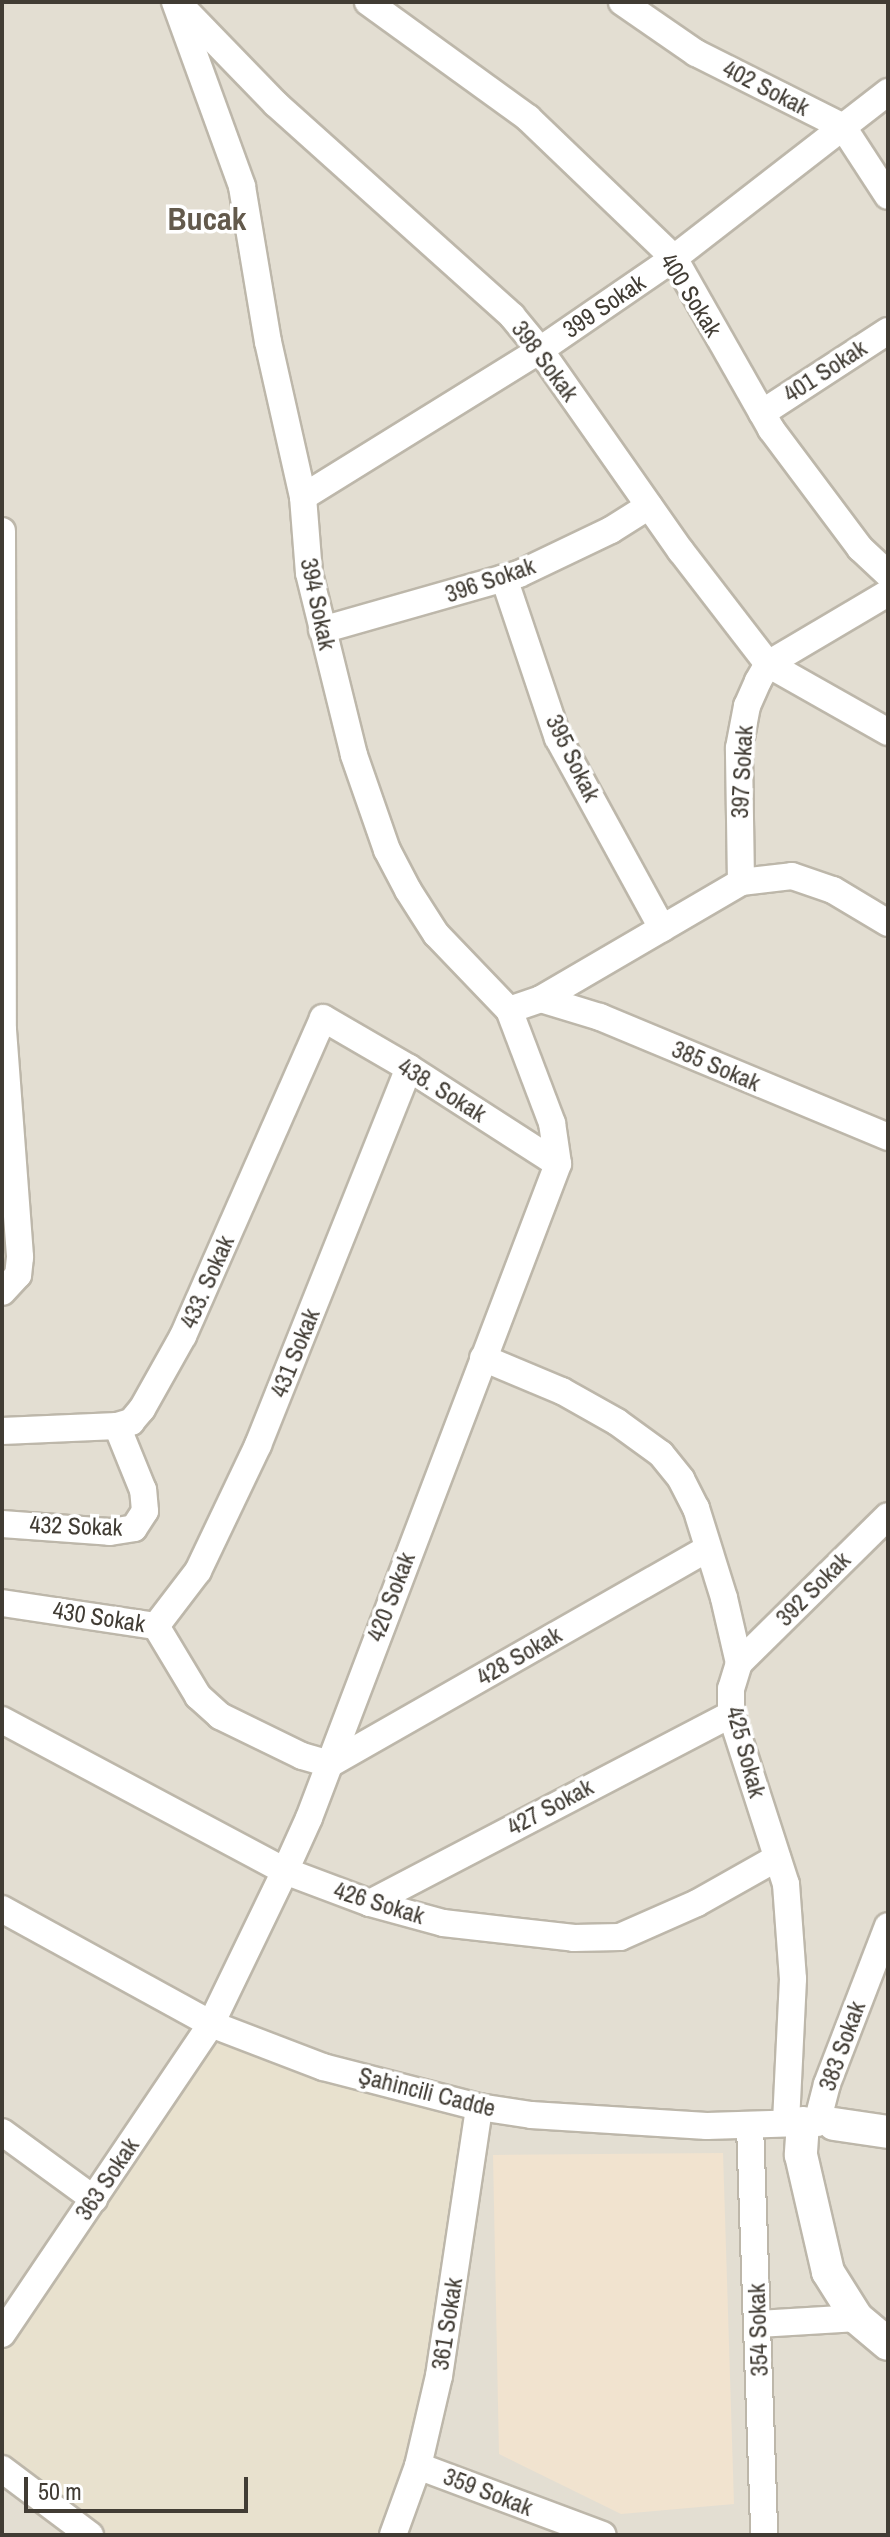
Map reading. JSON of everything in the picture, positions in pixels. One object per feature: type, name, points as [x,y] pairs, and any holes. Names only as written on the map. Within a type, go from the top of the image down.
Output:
[{"type":"street","name":"398 Sokak","points":[[176,2],[276,104],[480,285],[540,350],[649,506],[768,664],[888,732]]},
{"type":"street","name":"394 Sokak","points":[[176,2],[242,186],[268,342],[303,497],[309,573],[354,755],[387,850],[436,934],[509,1010],[552,1123],[558,1164]]},
{"type":"street","name":"400 Sokak","points":[[368,2],[528,118],[674,258],[762,413],[860,548],[888,574]]},
{"type":"street","name":"402 Sokak","points":[[622,2],[696,53],[843,127]]},
{"type":"street","name":"399 Sokak","points":[[303,497],[540,350],[674,258],[888,92]]},
{"type":"street","points":[[843,127],[888,196]]},
{"type":"street","name":"401 Sokak","points":[[762,413],[888,331]]},
{"type":"street","name":"396 Sokak","points":[[322,630],[504,578],[611,530],[649,506]]},
{"type":"street","points":[[2,531],[2,1030],[20,1257],[18,1275],[2,1292]]},
{"type":"street","name":"395 Sokak","points":[[504,578],[558,738],[662,928]]},
{"type":"street","points":[[768,664],[888,593]]},
{"type":"street","name":"397 Sokak","points":[[741,882],[739,748],[747,706],[768,664]]},
{"type":"street","points":[[509,1010],[541,999],[741,882],[792,876],[833,890],[888,923]]},
{"type":"street","name":"385 Sokak","points":[[541,999],[600,1017],[888,1137]]},
{"type":"street","name":"438. Sokak","points":[[323,1018],[409,1068],[558,1164]]},
{"type":"street","name":"433. Sokak","points":[[117,1426],[131,1422],[142,1409],[169,1364],[323,1018]]},
{"type":"street","name":"431 Sokak","points":[[156,1626],[198,1571],[258,1445],[409,1068]]},
{"type":"street","name":"420 Sokak","points":[[211,2024],[285,1871],[330,1764],[558,1164]]},
{"type":"street","name":"425 Sokak","points":[[483,1358],[598,1410],[661,1454],[681,1479],[696,1508],[739,1663],[731,1689],[731,1714],[786,1884],[793,1979],[810,2123]]},
{"type":"street","points":[[2,1431],[117,1426]]},
{"type":"street","name":"432 Sokak","points":[[2,1524],[98,1531],[134,1528],[145,1511],[143,1490],[117,1426]]},
{"type":"street","name":"392 Sokak","points":[[739,1663],[888,1516]]},
{"type":"street","name":"428 Sokak","points":[[330,1764],[708,1548]]},
{"type":"street","name":"430 Sokak","points":[[2,1603],[156,1626],[198,1696],[220,1716],[302,1756],[330,1764]]},
{"type":"street","name":"427 Sokak","points":[[370,1903],[731,1714]]},
{"type":"street","name":"426 Sokak","points":[[2,1720],[285,1871],[370,1903],[443,1923],[574,1938],[620,1937],[697,1903],[777,1858]]},
{"type":"street","name":"Şahincili Cadde","points":[[2,1909],[211,2024],[323,2067],[479,2107],[531,2115],[750,2126],[810,2123],[888,2132]]},
{"type":"street","name":"383 Sokak","points":[[810,2123],[888,1926]]},
{"type":"street","name":"363 Sokak","points":[[2,2334],[211,2024]]},
{"type":"street","name":"361 Sokak","points":[[393,2535],[418,2466],[439,2376],[479,2107]]},
{"type":"street","points":[[810,2123],[801,2155],[828,2272],[857,2318],[888,2344]]},
{"type":"street","name":"354 Sokak","points":[[750,2126],[764,2535]]},
{"type":"street","points":[[2,2132],[94,2199]]},
{"type":"street","points":[[759,2324],[857,2318]]},
{"type":"street","name":"359 Sokak","points":[[418,2466],[603,2535]]},
{"type":"street","points":[[2,2469],[90,2535]]},
{"type":"shaded area","points":[[2,2],[888,2],[888,2535],[2,2535]]},
{"type":"shaded area","points":[[211,2024],[479,2107],[396,2535],[90,2535],[2,2469],[2,2322]]},
{"type":"shaded area","points":[[723,2153],[734,2504],[621,2514],[499,2454],[493,2155]]},
{"type":"district","name":"Bucak","points":[[207,219]]}]
